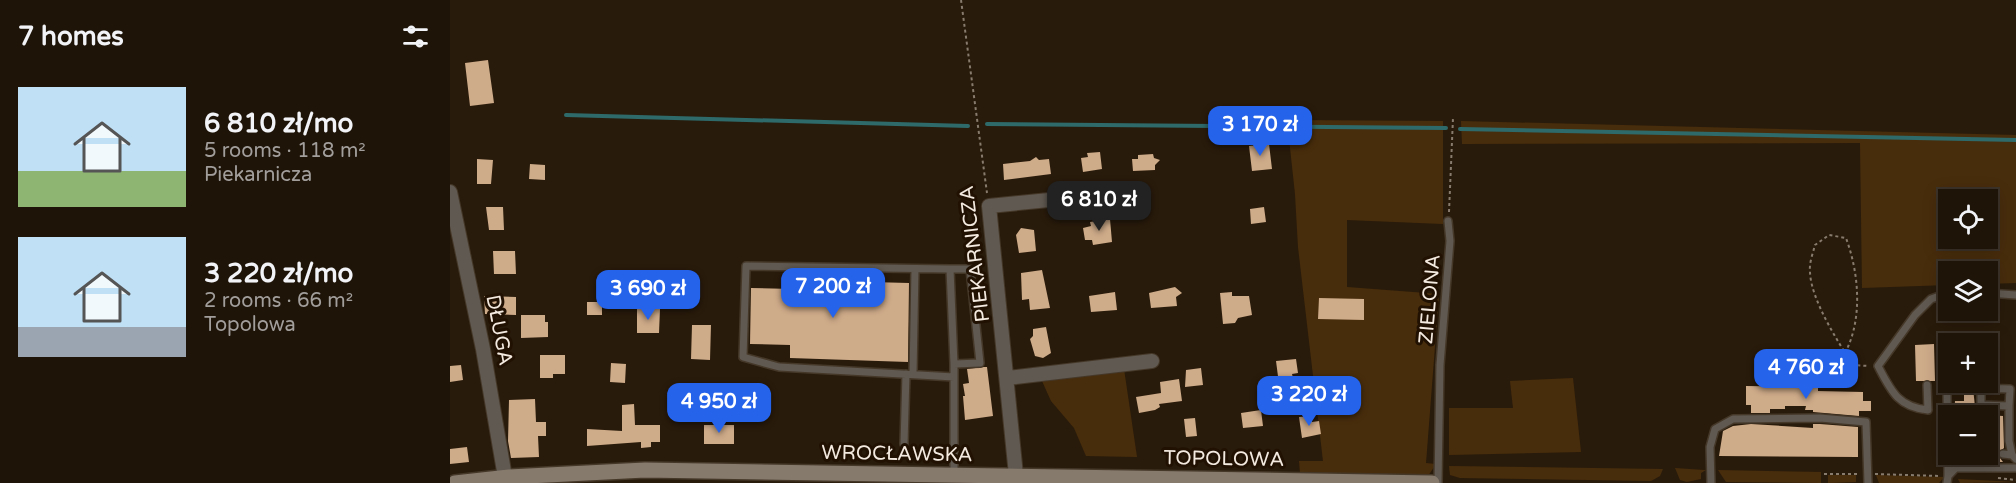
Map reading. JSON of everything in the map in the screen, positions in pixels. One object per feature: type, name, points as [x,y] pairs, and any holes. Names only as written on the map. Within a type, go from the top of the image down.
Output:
[{"type":"main road","name":"WROCŁAWSKA","points":[[455,483],[632,476],[821,478],[954,474],[1016,476]]},
{"type":"main road","name":"TOPOLOWA","points":[[1016,476],[1432,483]]},
{"type":"street","name":"DŁUGA","points":[[450,192],[483,349],[514,479]]},
{"type":"street","points":[[989,206],[1069,198],[1127,196]]},
{"type":"street","name":"PIEKARNICZA","points":[[989,206],[1016,476]]},
{"type":"street","points":[[1008,378],[1152,361]]},
{"type":"lane","name":"ZIELONA","points":[[1438,483],[1440,365],[1450,241],[1448,221]]},
{"type":"lane","points":[[954,364],[980,363],[970,269],[747,266],[743,357],[779,367],[954,377]]},
{"type":"lane","points":[[904,444],[915,269]]},
{"type":"lane","points":[[951,269],[954,474]]},
{"type":"lane","points":[[1998,294],[2016,295]]},
{"type":"lane","points":[[1927,385],[1928,410],[1913,408],[1892,393],[1878,366],[1915,315],[1930,299],[1938,296]]},
{"type":"lane","points":[[1998,389],[2010,389],[2009,441],[2014,457]]},
{"type":"lane","points":[[1947,393],[1948,479]]},
{"type":"lane","points":[[1980,393],[1981,405],[2009,406]]},
{"type":"lane","points":[[1711,483],[1710,447],[1714,429],[1733,419],[1820,418],[1866,422],[1868,483]]},
{"type":"lane","points":[[2003,454],[2014,457]]},
{"type":"lane","points":[[1948,479],[1958,465]]},
{"type":"lane","points":[[1955,468],[2016,468]]},
{"type":"path","name":"PIEKARNICZA","points":[[961,0],[976,126],[989,206]]},
{"type":"path","points":[[1448,221],[1453,118]]},
{"type":"path","points":[[1845,353],[1851,340],[1857,310],[1854,260],[1846,238],[1829,235],[1815,245],[1810,276],[1830,328],[1845,353],[1853,365],[1878,366]]},
{"type":"path","points":[[1824,474],[1948,479]]},
{"type":"shaded area","points":[[1287,120],[1443,121],[1443,224],[1347,220],[1347,287],[1439,294],[1426,463],[1436,464],[1428,476],[1300,473],[1299,461],[1323,461],[1298,247]]},
{"type":"shaded area","points":[[1461,121],[2016,135],[2016,283],[1998,284],[1998,261],[1938,261],[1938,285],[1862,288],[1860,143],[1462,144]]},
{"type":"shaded area","points":[[1124,369],[1137,457],[1086,456],[1074,428],[1051,401],[1042,381]]},
{"type":"shaded area","points":[[1573,378],[1581,452],[1449,455],[1449,408],[1513,408],[1510,381]]},
{"type":"shaded area","points":[[1449,466],[1663,469],[1660,476],[1651,481],[1460,478],[1450,475]]},
{"type":"shaded area","points":[[1675,468],[1706,470],[1701,473],[1701,479],[1687,482],[1680,480]]},
{"type":"shaded area","points":[[1718,470],[1821,472],[1821,483],[1726,482]]},
{"type":"shaded area","points":[[1828,475],[1856,475],[1856,482],[1828,483]]},
{"type":"shaded area","points":[[1876,475],[1944,477],[1939,483],[1879,483]]},
{"type":"shaded area","points":[[1958,479],[2016,482],[1960,483]]},
{"type":"building","points":[[488,60],[494,103],[470,106],[465,63]]},
{"type":"building","points":[[1269,144],[1272,169],[1252,171],[1249,146]]},
{"type":"building","points":[[1100,152],[1102,169],[1083,172],[1081,158],[1088,157],[1087,153]]},
{"type":"building","points":[[1153,154],[1154,158],[1160,160],[1155,165],[1155,170],[1133,171],[1132,159],[1138,159],[1138,155]]},
{"type":"building","points":[[1036,157],[1039,160],[1049,159],[1051,174],[1004,180],[1003,164],[1030,161]]},
{"type":"building","points":[[477,159],[493,160],[491,184],[477,184]]},
{"type":"building","points":[[530,164],[545,165],[545,180],[529,179]]},
{"type":"building","points":[[486,207],[503,207],[504,230],[489,230]]},
{"type":"building","points":[[1264,207],[1266,222],[1251,224],[1250,209]]},
{"type":"building","points":[[1110,219],[1112,242],[1093,245],[1092,240],[1085,240],[1083,228],[1091,226],[1090,222]]},
{"type":"building","points":[[1021,228],[1034,230],[1036,251],[1019,253],[1016,235]]},
{"type":"building","points":[[493,251],[515,251],[516,274],[494,274]]},
{"type":"building","points":[[1042,270],[1050,308],[1030,310],[1029,299],[1022,300],[1021,273]]},
{"type":"building","points":[[793,272],[846,273],[845,291],[871,292],[871,282],[909,283],[908,362],[790,358],[790,345],[750,344],[751,288],[793,289]]},
{"type":"building","points":[[1175,287],[1182,293],[1176,297],[1177,306],[1151,308],[1149,293]]},
{"type":"building","points":[[1115,292],[1117,310],[1091,312],[1089,296]]},
{"type":"building","points":[[1232,292],[1232,296],[1249,296],[1252,315],[1238,318],[1235,323],[1223,324],[1220,293]]},
{"type":"building","points":[[484,296],[516,297],[516,315],[485,314]]},
{"type":"building","points":[[1319,298],[1364,299],[1364,320],[1318,319]]},
{"type":"building","points":[[587,302],[602,302],[602,315],[587,315]]},
{"type":"building","points":[[637,309],[660,309],[659,333],[637,333]]},
{"type":"building","points":[[521,315],[545,315],[545,322],[548,322],[548,337],[521,338]]},
{"type":"building","points":[[692,325],[711,325],[710,360],[691,359]]},
{"type":"building","points":[[1046,327],[1051,353],[1043,358],[1035,356],[1030,339],[1033,336],[1033,329]]},
{"type":"building","points":[[1934,344],[1935,381],[1916,381],[1915,345]]},
{"type":"building","points":[[540,355],[565,355],[565,374],[553,374],[553,378],[540,378]]},
{"type":"building","points":[[1296,359],[1298,373],[1292,374],[1294,382],[1279,384],[1276,361]]},
{"type":"building","points":[[611,363],[626,364],[625,383],[610,382]]},
{"type":"building","points":[[461,365],[463,380],[450,382],[450,366]]},
{"type":"building","points":[[987,367],[993,416],[965,420],[963,384],[969,383],[967,369]]},
{"type":"building","points":[[1201,368],[1203,385],[1185,387],[1186,370]]},
{"type":"building","points":[[1179,379],[1182,401],[1159,404],[1160,407],[1155,410],[1139,413],[1136,397],[1161,393],[1160,382]]},
{"type":"building","points":[[1746,386],[1818,387],[1818,391],[1863,392],[1863,401],[1871,401],[1871,411],[1859,411],[1859,416],[1813,412],[1813,410],[1805,410],[1806,406],[1785,406],[1785,409],[1770,409],[1770,413],[1751,413],[1751,405],[1746,405]]},
{"type":"building","points":[[1964,393],[1974,393],[1975,405],[1955,405],[1955,401],[1964,401]]},
{"type":"building","points":[[535,399],[536,422],[546,422],[546,436],[538,436],[539,457],[511,458],[508,441],[509,400]]},
{"type":"building","points":[[746,399],[746,409],[732,409],[731,400]]},
{"type":"building","points":[[634,404],[635,425],[660,425],[660,442],[651,442],[651,447],[641,448],[641,442],[587,446],[587,429],[622,431],[622,405]]},
{"type":"building","points":[[1261,410],[1263,426],[1243,428],[1241,413]]},
{"type":"building","points":[[1312,416],[1312,422],[1319,421],[1321,434],[1302,438],[1299,417]]},
{"type":"building","points":[[1998,416],[2003,416],[2004,448],[1998,453]]},
{"type":"building","points":[[1195,418],[1197,436],[1186,437],[1184,419]]},
{"type":"building","points":[[1751,424],[1813,428],[1813,424],[1858,427],[1858,457],[1719,456],[1723,431],[1733,426]]},
{"type":"building","points":[[704,425],[734,425],[734,444],[704,444]]},
{"type":"building","points":[[467,447],[469,462],[450,464],[450,449]]},
{"type":"waterway","points":[[566,115],[968,126]]},
{"type":"waterway","points":[[987,124],[1446,128]]},
{"type":"waterway","points":[[1460,129],[2016,140]]}]
